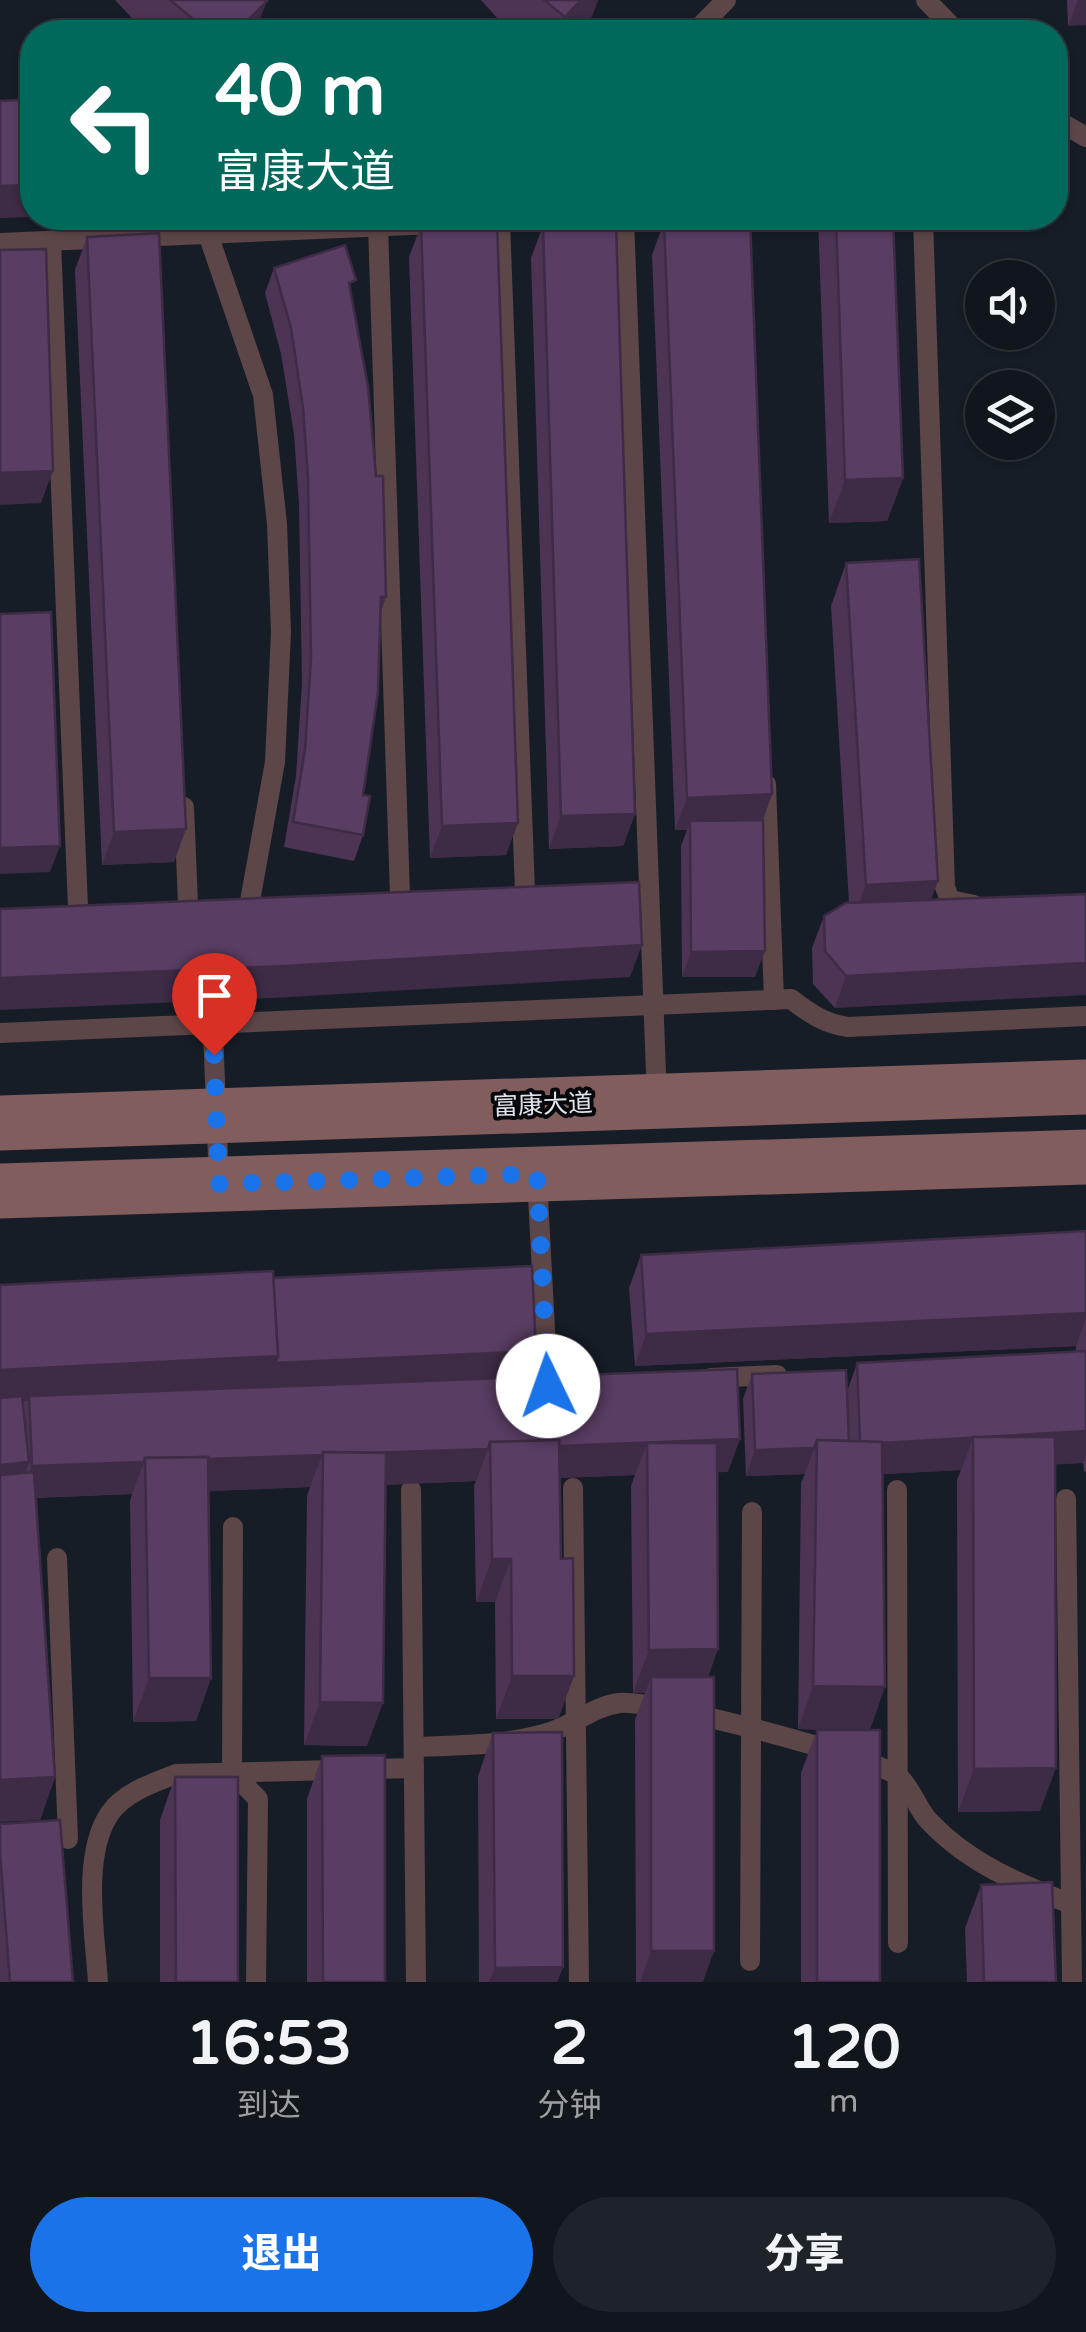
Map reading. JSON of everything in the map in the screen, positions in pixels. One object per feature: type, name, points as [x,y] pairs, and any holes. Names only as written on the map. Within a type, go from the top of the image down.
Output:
[{"type":"street","name":"富康大道","points":[[0,1123],[1086,1086]]},
{"type":"street","points":[[0,1191],[1086,1157]]},
{"type":"lane","points":[[707,20],[726,0]]},
{"type":"lane","points":[[926,0],[945,20]]},
{"type":"lane","points":[[0,243],[159,246],[208,234],[293,230]]},
{"type":"lane","points":[[378,230],[399,896]]},
{"type":"lane","points":[[500,230],[524,892]]},
{"type":"lane","points":[[624,230],[639,888],[652,1006],[657,1101]]},
{"type":"lane","points":[[923,230],[945,886],[950,900],[970,906],[987,905]]},
{"type":"lane","points":[[183,786],[179,904],[208,903],[216,908],[260,901],[275,762],[282,632],[278,524],[263,395],[208,234]]},
{"type":"lane","points":[[51,241],[77,908]]},
{"type":"lane","points":[[765,765],[774,1000]]},
{"type":"lane","points":[[0,1033],[213,1014],[652,1006],[791,999],[832,1025],[848,1027],[1086,1016]]},
{"type":"lane","points":[[213,1014],[219,1184]]},
{"type":"lane","points":[[537,1174],[548,1386]]},
{"type":"lane","points":[[685,1379],[802,1373]]},
{"type":"lane","points":[[573,1488],[579,1982]]},
{"type":"lane","points":[[411,1490],[416,1982]]},
{"type":"lane","points":[[897,1490],[898,1943]]},
{"type":"lane","points":[[1066,1499],[1072,1982]]},
{"type":"lane","points":[[750,1961],[752,1512]]},
{"type":"lane","points":[[233,1527],[232,1772],[258,1800],[256,1982]]},
{"type":"lane","points":[[57,1558],[59,1839],[98,1837]]},
{"type":"lane","points":[[98,1982],[92,1884],[98,1837],[112,1811],[142,1786],[176,1774],[414,1758],[552,1732],[592,1710],[624,1702],[685,1710],[838,1752],[898,1776],[928,1820],[996,1874],[1071,1904]]},
{"type":"building","points":[[170,0],[267,1],[248,20],[194,20]]},
{"type":"building","points":[[544,0],[581,0],[565,17]]},
{"type":"building","points":[[20,100],[20,185],[0,186],[0,101]]},
{"type":"building","points":[[421,230],[497,230],[518,823],[442,826]]},
{"type":"building","points":[[543,230],[616,230],[635,814],[561,816]]},
{"type":"building","points":[[664,230],[750,230],[772,794],[687,798]]},
{"type":"building","points":[[836,230],[893,230],[903,478],[845,480]]},
{"type":"building","points":[[159,233],[186,829],[114,832],[87,237]]},
{"type":"building","points":[[345,245],[356,280],[349,283],[368,387],[376,476],[383,476],[386,597],[381,597],[378,692],[363,795],[370,796],[363,835],[293,822],[305,750],[311,658],[308,478],[291,328],[274,268]]},
{"type":"building","points":[[46,249],[53,471],[0,473],[0,250]]},
{"type":"building","points":[[919,559],[938,881],[866,885],[846,563]]},
{"type":"building","points":[[51,612],[60,846],[0,848],[0,614]]},
{"type":"building","points":[[763,820],[765,951],[691,952],[690,821]]},
{"type":"building","points":[[639,882],[642,945],[0,978],[0,909]]},
{"type":"building","points":[[1086,894],[1086,963],[846,976],[825,951],[824,916],[846,903]]},
{"type":"building","points":[[1086,1231],[1086,1313],[646,1334],[641,1255]]},
{"type":"building","points":[[532,1266],[536,1351],[275,1363],[278,1356],[273,1278]]},
{"type":"building","points":[[273,1271],[278,1356],[0,1370],[0,1285]]},
{"type":"building","points":[[1086,1351],[1086,1431],[860,1441],[857,1363]]},
{"type":"building","points":[[737,1369],[740,1439],[559,1446],[559,1440],[490,1442],[488,1449],[145,1458],[144,1462],[32,1466],[29,1396]]},
{"type":"building","points":[[846,1370],[849,1441],[817,1440],[814,1448],[755,1450],[752,1374]]},
{"type":"building","points":[[22,1396],[29,1462],[0,1465],[0,1398]]},
{"type":"building","points":[[973,1437],[1055,1437],[1056,1768],[974,1769]]},
{"type":"building","points":[[559,1440],[561,1559],[573,1558],[574,1676],[512,1676],[511,1559],[492,1559],[490,1442]]},
{"type":"building","points":[[817,1440],[882,1442],[885,1687],[813,1686]]},
{"type":"building","points":[[647,1443],[717,1443],[718,1649],[649,1650]]},
{"type":"building","points":[[323,1452],[386,1453],[383,1703],[320,1702]]},
{"type":"building","points":[[208,1457],[211,1678],[149,1678],[145,1458]]},
{"type":"building","points":[[34,1472],[55,1777],[0,1780],[0,1475]]},
{"type":"building","points":[[651,1677],[714,1677],[714,1951],[651,1951]]},
{"type":"building","points":[[817,1730],[880,1730],[880,1982],[817,1982]]},
{"type":"building","points":[[562,1732],[563,1967],[495,1968],[493,1733]]},
{"type":"building","points":[[385,1755],[385,1982],[323,1982],[322,1756]]},
{"type":"building","points":[[175,1777],[238,1777],[238,1982],[176,1982]]},
{"type":"building","points":[[60,1820],[73,1982],[10,1982],[0,1824]]},
{"type":"building","points":[[1052,1882],[1056,1982],[984,1982],[981,1885]]},
{"type":"route","points":[[214,1055],[219,1184],[537,1174],[548,1386]]}]
